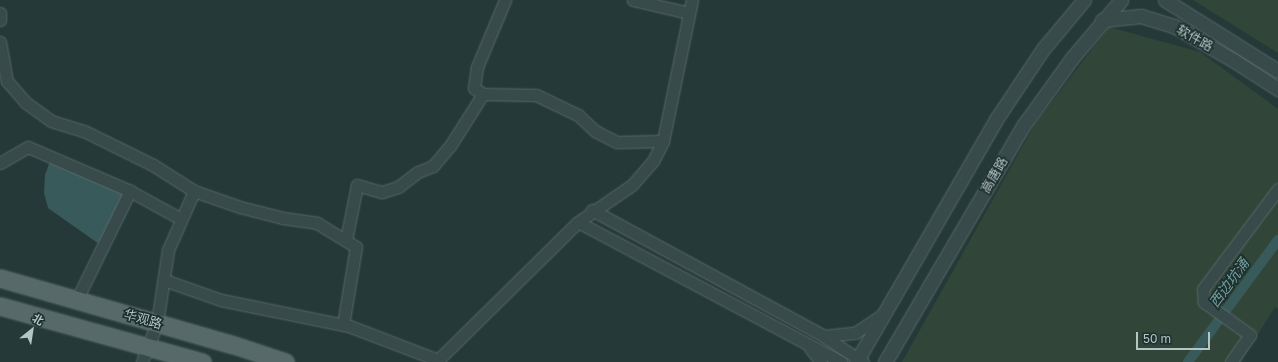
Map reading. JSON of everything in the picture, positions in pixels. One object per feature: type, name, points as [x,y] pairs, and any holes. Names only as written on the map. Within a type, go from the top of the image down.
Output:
[{"type":"main road","name":"华观路","points":[[0,278],[157,323],[285,362]]},
{"type":"main road","name":"华观路","points":[[0,306],[202,362]]},
{"type":"street","points":[[505,0],[477,67],[474,88],[484,94],[536,95],[578,115],[596,131],[617,142],[663,141]]},
{"type":"street","points":[[633,0],[689,13]]},
{"type":"street","points":[[164,280],[221,300],[343,325],[391,340],[437,361],[578,222],[592,210],[632,185],[653,161],[663,141],[692,0]]},
{"type":"street","name":"高唐路","points":[[859,360],[1012,95],[1043,49],[1084,0]]},
{"type":"street","name":"高唐路","points":[[885,362],[1023,126],[1051,85],[1102,20],[1121,0]]},
{"type":"street","name":"软件路","points":[[1165,0],[1207,28],[1278,71]]},
{"type":"street","points":[[0,13],[0,20]]},
{"type":"street","name":"软件路","points":[[1102,20],[1126,16],[1155,19],[1200,40],[1278,90]]},
{"type":"street","points":[[1200,40],[1207,28]]},
{"type":"street","points":[[0,42],[7,81],[24,102],[50,121],[98,137],[153,165],[194,191],[247,209],[317,223],[356,246],[343,325]]},
{"type":"street","points":[[346,240],[357,186],[382,192],[433,166],[450,146],[484,94]]},
{"type":"street","points":[[0,163],[28,147],[130,191],[181,219]]},
{"type":"street","points":[[1231,362],[1250,335],[1205,303],[1203,289],[1278,189]]},
{"type":"street","points":[[76,301],[130,191]]},
{"type":"street","points":[[142,362],[157,323],[168,250],[194,191]]},
{"type":"street","points":[[592,210],[822,335],[859,360]]},
{"type":"street","points":[[578,222],[841,362]]},
{"type":"street","points":[[822,335],[855,333],[885,313]]},
{"type":"street","points":[[803,342],[822,362]]},
{"type":"green space","points":[[1193,0],[1278,0],[1278,53]]},
{"type":"green space","points":[[1109,27],[1200,52],[1278,109],[1278,309],[1275,307],[1241,362],[902,362],[1035,124]]},
{"type":"water","points":[[50,161],[126,192],[99,244],[48,208],[44,193],[45,175]]},
{"type":"waterway","name":"西边坑涌","points":[[1188,362],[1278,240]]}]
